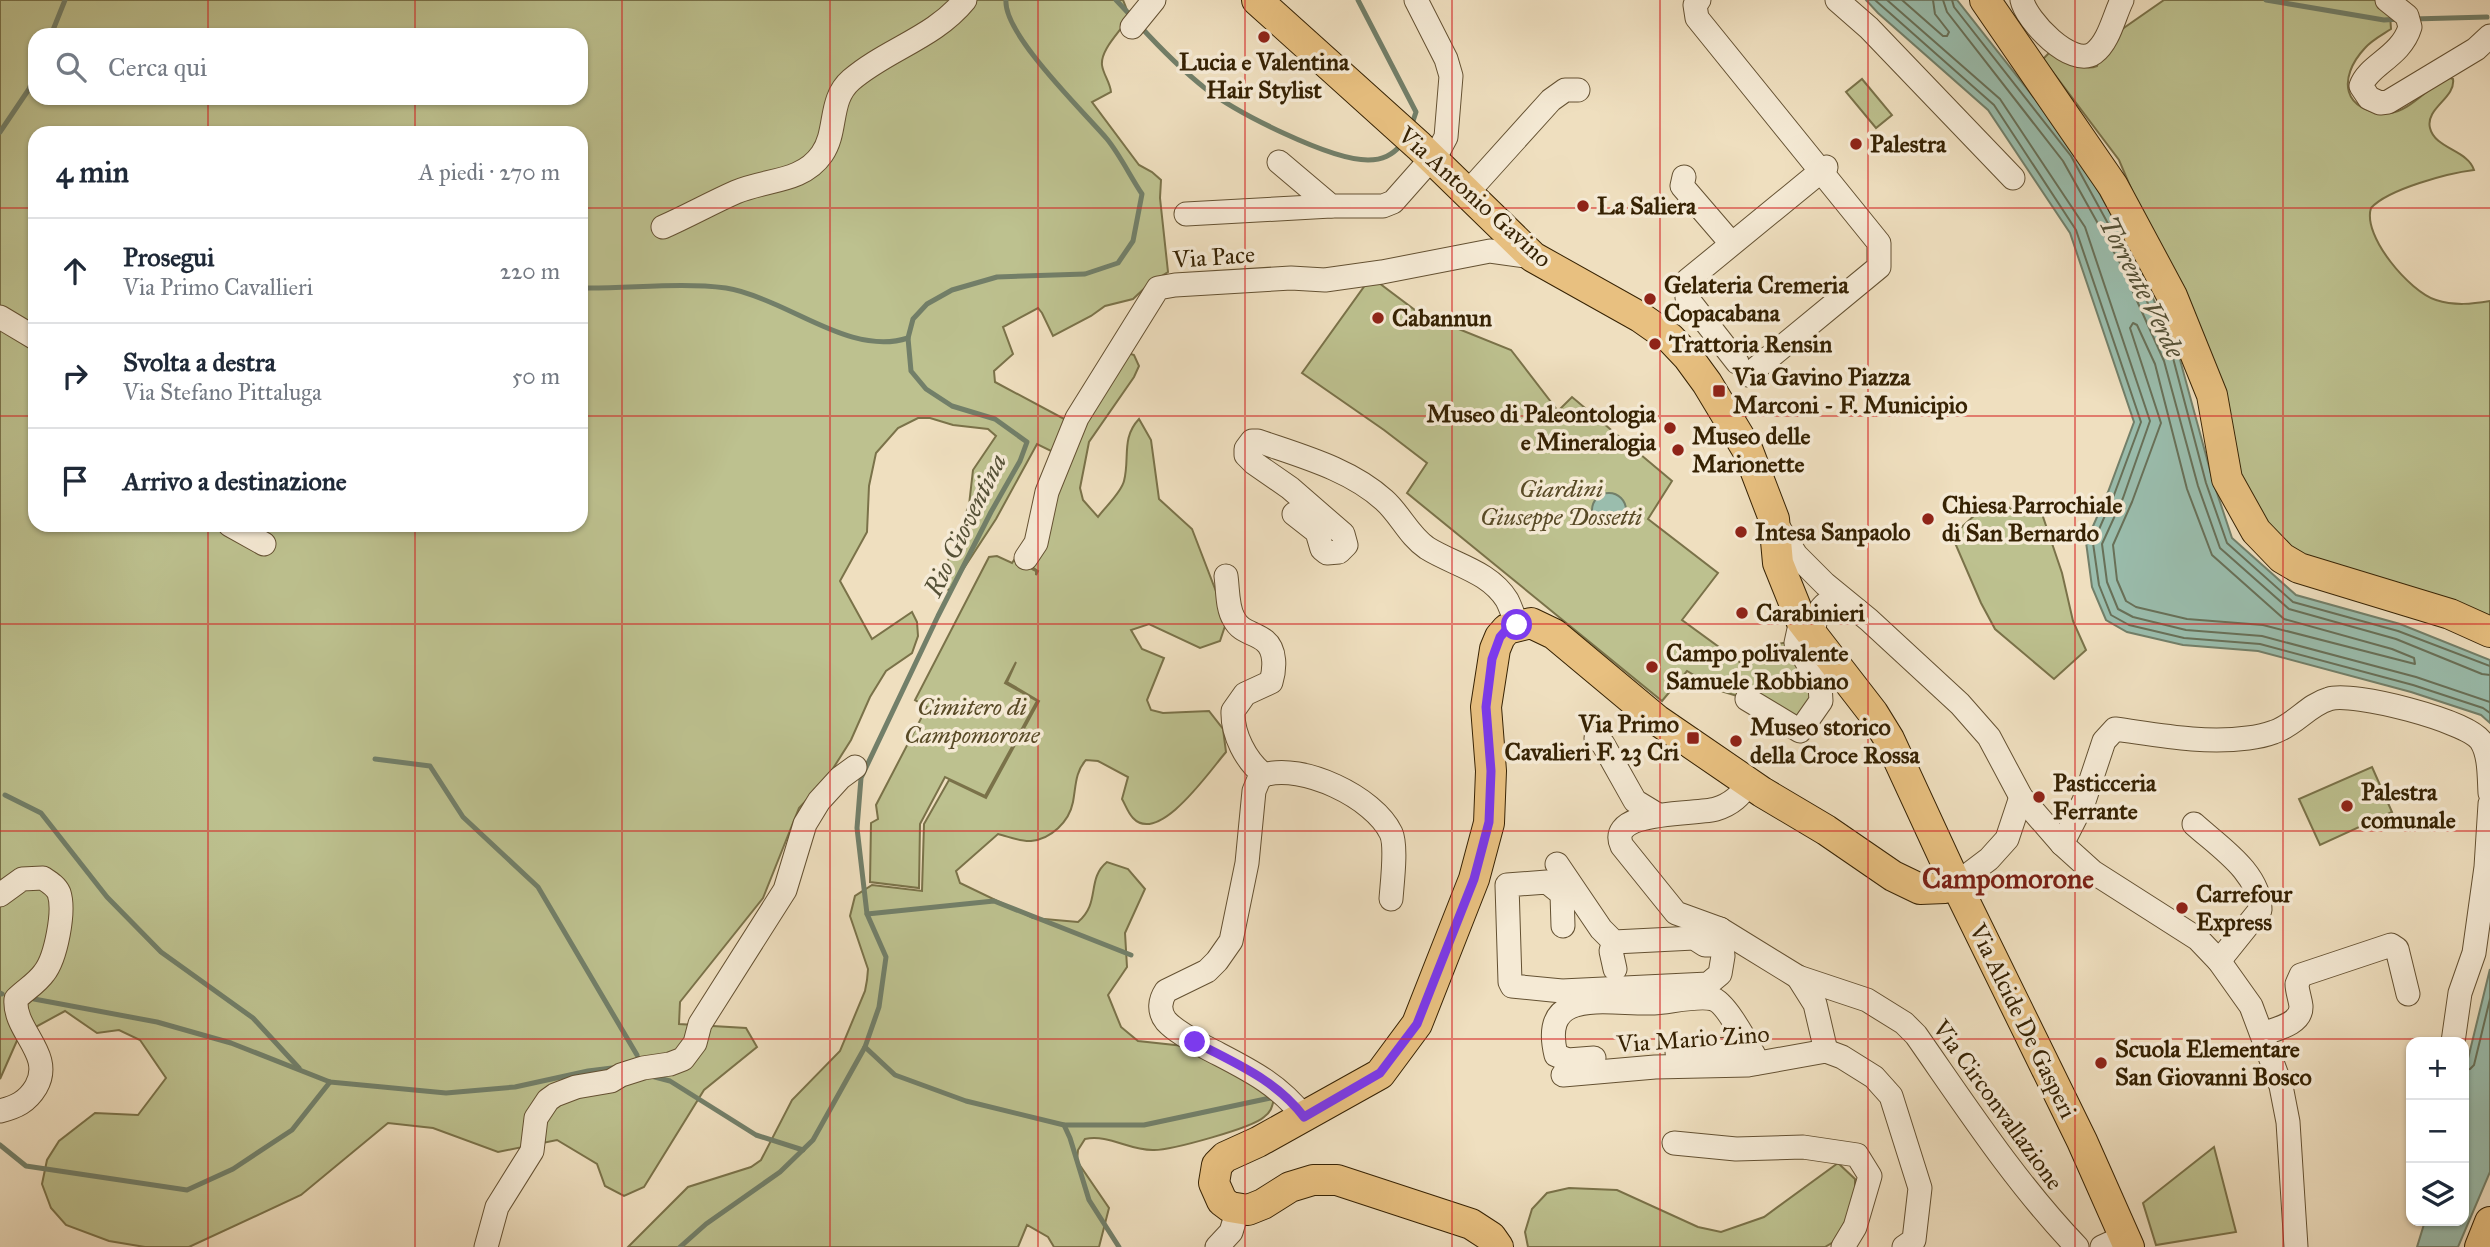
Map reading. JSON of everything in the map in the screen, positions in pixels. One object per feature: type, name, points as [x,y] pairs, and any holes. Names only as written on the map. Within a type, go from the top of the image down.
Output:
[{"type":"main road","name":"Via Antonio Gavino","points":[[1257,0],[1468,192],[1533,257],[1640,317],[1670,338],[1688,357],[1744,441],[1774,519],[1778,563],[1806,628]]},
{"type":"main road","points":[[1985,0],[2113,186],[2172,296],[2212,395],[2227,479],[2256,531],[2282,558],[2300,568],[2450,614],[2490,632]]},
{"type":"main road","points":[[1498,1247],[1492,1237],[1471,1224],[1337,1180],[1313,1180],[1290,1187],[1248,1210],[1238,1209],[1222,1201],[1214,1183],[1217,1165],[1225,1157],[1258,1142],[1380,1073],[1417,1024],[1474,879],[1489,822],[1491,771],[1486,707],[1492,659],[1500,637],[1507,629],[1531,623],[1554,634],[1657,720],[1893,876],[1920,888],[1945,888],[1956,884]]},
{"type":"main road","name":"Via Alcide De Gasperi","points":[[1806,628],[1873,713],[1889,739],[1956,884],[2082,1141],[2119,1244]]},
{"type":"main road","points":[[2480,1247],[2490,1222]]},
{"type":"street","points":[[663,227],[740,190],[800,174],[814,164],[824,152],[835,105],[848,83],[883,57],[936,28],[965,0]]},
{"type":"street","points":[[1186,214],[1331,206],[1383,206],[1392,202],[1425,152],[1444,143],[1446,136],[1451,76],[1446,60],[1416,0]]},
{"type":"street","points":[[1699,0],[1695,5],[1697,18],[1823,169],[1879,243],[1879,267],[1775,351],[1742,369],[1687,298],[1688,280],[1823,169]]},
{"type":"street","points":[[1838,0],[1869,28],[2013,178]]},
{"type":"street","points":[[2022,0],[2024,9],[2032,19],[2062,49],[2084,57],[2093,54],[2103,42],[2122,0]]},
{"type":"street","points":[[2387,0],[2407,16],[2410,30],[2391,57],[2366,75],[2362,82],[2362,90],[2374,101],[2388,102],[2476,49],[2490,36]]},
{"type":"street","points":[[1468,192],[1551,100],[1565,90],[1578,90]]},
{"type":"street","points":[[1279,162],[1331,206]]},
{"type":"street","points":[[1684,177],[1682,186],[1731,243]]},
{"type":"street","name":"Via Pace","points":[[1026,558],[1036,543],[1047,492],[1077,418],[1158,288],[1291,278],[1325,280],[1489,251],[1533,257]]},
{"type":"street","points":[[0,317],[28,334]]},
{"type":"street","points":[[1294,514],[1317,532],[1322,549],[1327,552],[1339,552],[1346,545],[1343,534],[1290,488],[1249,459],[1246,449],[1252,441],[1307,458],[1367,487],[1387,502],[1421,543],[1482,575],[1496,587],[1507,601],[1517,625]]},
{"type":"street","name":"Via Antonio Gavino","points":[[1774,519],[1796,555],[1843,601],[1869,620],[1960,704],[1989,737],[2021,797],[2062,844],[2093,872],[2198,939],[2219,961],[2251,1006],[2281,1086],[2288,1122],[2297,1247]]},
{"type":"street","points":[[243,532],[264,544]]},
{"type":"street","points":[[1226,576],[1231,612],[1235,621],[1248,634],[1264,640],[1274,660],[1271,682],[1245,694],[1233,710],[1237,736],[1254,765],[1264,775]]},
{"type":"street","points":[[1746,699],[1800,732],[1821,701],[1820,685],[1796,643],[1823,605],[1835,599],[1843,601]]},
{"type":"street","points":[[2062,844],[2084,801],[2104,741],[2115,729],[2190,740],[2244,738],[2276,732],[2315,704],[2340,697],[2419,712],[2472,731],[2482,742],[2486,753],[2490,793]]},
{"type":"street","points":[[1596,738],[1603,744],[1635,801],[1658,815],[1700,812],[1725,806],[1740,796],[1750,782]]},
{"type":"street","points":[[486,1247],[496,1208],[532,1151],[536,1118],[548,1100],[561,1093],[611,1081],[643,1068],[676,1063],[689,1055],[700,1024],[785,890],[805,824],[819,801],[840,778],[855,767]]},
{"type":"street","points":[[1304,1117],[1288,1097],[1260,1077],[1195,1042],[1168,1023],[1161,1011],[1162,997],[1167,991],[1207,971],[1231,941],[1247,863],[1254,790],[1264,775],[1281,771],[1295,772],[1343,791],[1372,809],[1393,836],[1391,899]]},
{"type":"street","points":[[1956,884],[1989,859],[2007,839],[2021,797]]},
{"type":"street","points":[[2454,1037],[2460,993],[2475,940],[2486,867],[2490,804]]},
{"type":"street","name":"Via Circonvallazione","points":[[1658,815],[1633,821],[1621,832],[1620,840],[1626,852],[1669,907],[1683,917],[1694,918],[1720,929],[1798,977],[1867,1000],[1904,1023],[1916,1035],[2037,1205],[2077,1247]]},
{"type":"street","points":[[2194,824],[2240,866],[2259,897],[2260,910],[2219,961]]},
{"type":"street","points":[[1557,864],[1601,929],[1614,942],[1694,937],[1705,945],[1711,945],[1720,929]]},
{"type":"street","points":[[0,895],[22,879],[43,878],[54,886],[59,894],[60,913],[57,941],[50,964],[16,999],[18,1014],[42,1066],[41,1078],[27,1100],[0,1111]]},
{"type":"street","points":[[1563,926],[1562,894],[1547,882],[1507,885],[1512,986],[1562,991],[1708,984],[1720,974],[1723,956],[1720,929]]},
{"type":"street","points":[[1614,942],[1611,951],[1615,969]]},
{"type":"street","points":[[2263,1034],[2295,1020],[2299,1015],[2301,1005],[2297,984],[2301,975],[2391,945],[2397,949],[2408,994]]},
{"type":"street","points":[[1798,977],[1815,1004],[1826,1051],[1865,1070],[1891,1096],[1920,1188],[1914,1240],[1904,1247]]},
{"type":"street","points":[[1746,1042],[1732,1049],[1568,1060],[1556,1055],[1552,1043],[1556,1017],[1563,1010],[1578,1004],[1653,1003],[1712,998],[1721,1004],[1746,1042],[1756,1063]]},
{"type":"street","name":"Via Mario Zino","points":[[1563,1075],[1655,1067],[1756,1063],[1826,1051]]},
{"type":"street","points":[[1674,1143],[1735,1149],[1803,1147],[1857,1155],[1871,1176],[1855,1227],[1843,1247]]},
{"type":"street","points":[[1217,1247],[1231,1232],[1238,1209]]},
{"type":"green space","points":[[0,0],[1123,0],[1128,12],[1127,20],[1105,51],[1102,65],[1111,92],[1092,102],[1139,165],[1161,180],[1160,198],[1168,272],[1149,284],[1133,299],[1105,306],[1053,336],[1038,308],[1003,327],[1013,354],[994,371],[995,382],[1068,421],[1053,452],[1037,444],[996,519],[949,591],[941,579],[969,505],[973,470],[996,436],[988,429],[918,418],[898,428],[876,453],[869,486],[867,532],[840,581],[872,639],[912,612],[917,622],[918,636],[912,653],[886,671],[870,697],[851,740],[827,778],[799,808],[763,898],[680,1002],[679,1024],[746,1028],[757,1047],[704,1090],[644,1187],[624,1196],[605,1186],[597,1164],[557,1140],[498,1152],[433,1128],[388,1123],[301,1195],[189,1247],[145,1247],[109,1241],[66,1225],[51,1208],[42,1184],[47,1160],[59,1141],[95,1113],[138,1115],[166,1078],[140,1040],[119,1030],[97,1033],[65,1011],[19,1036],[0,1079]]},
{"type":"green space","points":[[2164,0],[2377,0],[2390,15],[2391,29],[2371,42],[2356,59],[2348,82],[2353,100],[2361,107],[2373,111],[2396,112],[2441,81],[2448,77],[2453,79],[2450,92],[2432,115],[2430,128],[2438,141],[2465,158],[2474,170],[2435,178],[2391,194],[2371,208],[2370,220],[2390,262],[2425,295],[2450,303],[2490,301],[2490,620],[2297,558],[2272,531],[2243,483],[2223,405],[2119,160],[2043,59],[2050,52],[2079,66],[2097,66],[2102,46]]},
{"type":"green space","points":[[1862,79],[1892,115],[1876,128],[1846,92]]},
{"type":"green space","name":"Giardini Giuseppe Dossetti","points":[[1371,277],[1419,313],[1511,350],[1558,411],[1572,397],[1672,481],[1648,519],[1718,573],[1682,620],[1741,663],[1751,650],[1796,643],[1820,685],[1800,731],[1747,699],[1721,691],[1687,671],[1662,701],[1407,493],[1427,463],[1302,373]]},
{"type":"green space","name":"Cimitero di Campomorone","points":[[1128,353],[1134,355],[1139,366],[1089,442],[1080,488],[1083,500],[1098,517],[1122,486],[1130,433],[1139,419],[1151,440],[1159,499],[1192,529],[1227,620],[1220,641],[1200,648],[1149,624],[1131,630],[1142,649],[1164,658],[1147,700],[1151,710],[1163,713],[1209,711],[1223,729],[1226,752],[1184,802],[1156,822],[1144,824],[1133,818],[1122,799],[1128,777],[1098,761],[1086,760],[1078,774],[1071,809],[1058,828],[1045,837],[1031,841],[998,834],[956,871],[960,883],[1033,918],[1078,922],[1089,907],[1097,876],[1107,862],[1128,869],[1145,889],[1125,933],[1127,967],[1108,995],[1121,1027],[1138,1041],[1184,1046],[1227,1065],[1274,1099],[1270,1111],[1257,1122],[1244,1127],[1163,1149],[1145,1150],[1103,1139],[1085,1139],[1078,1150],[1077,1161],[1109,1208],[1099,1247],[1054,1247],[1048,1237],[1027,1225],[1018,1247],[628,1247],[688,1187],[751,1167],[761,1160],[792,1100],[840,1051],[865,991],[868,969],[850,916],[855,896],[872,885],[922,891],[924,824],[949,780],[986,798],[1039,701],[1007,682],[1016,662],[1005,683],[1037,701],[985,796],[945,777],[920,824],[919,888],[870,882],[871,823],[878,819],[876,805],[927,707],[915,700],[989,557],[997,556],[1012,563],[1014,560],[1036,571],[1036,575],[1038,571],[1032,567],[1069,451]]},
{"type":"green space","points":[[2000,500],[2012,510],[2040,508],[2062,573],[2073,621],[2086,650],[2054,679],[1995,629],[1952,536],[1989,502]]},
{"type":"green space","name":"Palestra comunale","points":[[2372,767],[2392,812],[2320,845],[2299,799]]},
{"type":"green space","points":[[2214,1147],[2236,1232],[2156,1245],[2143,1203]]},
{"type":"green space","points":[[1838,1163],[1855,1179],[1855,1202],[1835,1241],[1825,1247],[1528,1247],[1525,1232],[1532,1209],[1547,1193],[1569,1188],[1617,1190],[1698,1227],[1721,1232],[1764,1217]]},
{"type":"water","name":"Torrente Verde","points":[[1866,0],[1957,0],[2077,152],[2134,256],[2179,356],[2213,481],[2232,538],[2296,595],[2400,624],[2490,660],[2490,723],[2481,715],[2411,692],[2258,651],[2183,645],[2127,632],[2106,620],[2092,587],[2086,542],[2134,422],[2070,233],[1988,110]]},
{"type":"water","points":[[1609,493],[1621,498],[1626,510],[1621,522],[1609,527],[1597,522],[1592,510],[1597,498]]},
{"type":"water","points":[[2490,969],[2490,1172],[2469,1221],[2469,1100],[2469,1055]]},
{"type":"water","points":[[2423,1226],[2467,1226],[2458,1247],[2417,1247]]},
{"type":"waterway","points":[[54,28],[65,0]]},
{"type":"waterway","name":"Rio Gioventina","points":[[680,1247],[706,1224],[780,1172],[813,1140],[865,1047],[879,1007],[886,957],[867,914],[857,828],[861,778],[938,616],[1020,461],[1027,442],[995,419],[952,406],[926,389],[911,371],[908,338],[913,319],[927,304],[952,290],[997,277],[1085,274],[1118,263],[1133,241],[1142,194],[1107,139],[1031,52],[1017,32],[1006,0]]},
{"type":"waterway","name":"Rio Gioventina","points":[[1116,0],[1133,18]]},
{"type":"waterway","name":"Rio Gioventina","points":[[1358,0],[1416,112],[1411,127]]},
{"type":"waterway","points":[[2266,0],[2384,20],[2400,19]]},
{"type":"waterway","points":[[2413,19],[2487,17]]},
{"type":"waterway","name":"Rio Gioventina","points":[[1139,25],[1206,89],[1284,134],[1331,152],[1368,160],[1387,156],[1401,145]]},
{"type":"waterway","points":[[0,132],[28,90]]},
{"type":"waterway","points":[[588,288],[726,288],[755,296],[821,326],[856,338],[891,342],[908,338]]},
{"type":"waterway","points":[[375,759],[430,766],[463,817],[538,887],[637,1055]]},
{"type":"waterway","points":[[5,795],[41,813],[107,897],[161,952],[253,1018],[299,1068]]},
{"type":"waterway","points":[[867,914],[994,901],[1131,955]]},
{"type":"waterway","points":[[34,999],[157,1022],[231,1043],[330,1082],[446,1093],[515,1087],[612,1068]]},
{"type":"waterway","points":[[865,1047],[895,1075],[966,1101],[1064,1125],[1144,1125],[1275,1097]]},
{"type":"waterway","points":[[651,1076],[670,1081],[756,1135],[803,1150]]},
{"type":"waterway","points":[[0,1145],[26,1166],[187,1190],[233,1169],[292,1130],[330,1082]]},
{"type":"waterway","points":[[1064,1125],[1089,1200],[1119,1247]]},
{"type":"place","name":"Lucia e Valentina Hair Stylist","points":[[1264,37]]},
{"type":"place","name":"Palestra","points":[[1856,144]]},
{"type":"place","name":"La Saliera","points":[[1583,206]]},
{"type":"place","name":"Gelateria Cremeria Copacabana","points":[[1650,299]]},
{"type":"place","name":"Cabannun","points":[[1378,318]]},
{"type":"place","name":"Trattoria Rensin","points":[[1655,344]]},
{"type":"place","name":"Via Gavino Piazza Marconi - F. Municipio","points":[[1719,391]]},
{"type":"place","name":"Museo di Paleontologia e Mineralogia","points":[[1670,428]]},
{"type":"place","name":"Museo delle Marionette","points":[[1678,450]]},
{"type":"place","name":"Chiesa Parrochiale di San Bernardo","points":[[1928,519]]},
{"type":"place","name":"Intesa Sanpaolo","points":[[1741,532]]},
{"type":"place","name":"Carabinieri","points":[[1742,613]]},
{"type":"place","name":"Campo polivalente Samuele Robbiano","points":[[1652,667]]},
{"type":"place","name":"Via Primo Cavalieri F. 23 Cri","points":[[1693,738]]},
{"type":"place","name":"Museo storico della Croce Rossa","points":[[1736,741]]},
{"type":"place","name":"Pasticceria Ferrante","points":[[2039,797]]},
{"type":"place","name":"Palestra comunale","points":[[2347,806]]},
{"type":"place","name":"Carrefour Express","points":[[2182,908]]},
{"type":"place","name":"Scuola Elementare San Giovanni Bosco","points":[[2101,1063]]},
{"type":"district","name":"Campomorone","points":[[2008,878]]},
{"type":"route","points":[[1195,1042],[1260,1077],[1288,1097],[1304,1117],[1359,1087],[1380,1073],[1393,1058],[1417,1024],[1474,879],[1489,822],[1491,771],[1486,707],[1492,659],[1500,637],[1507,629],[1517,625]]}]
